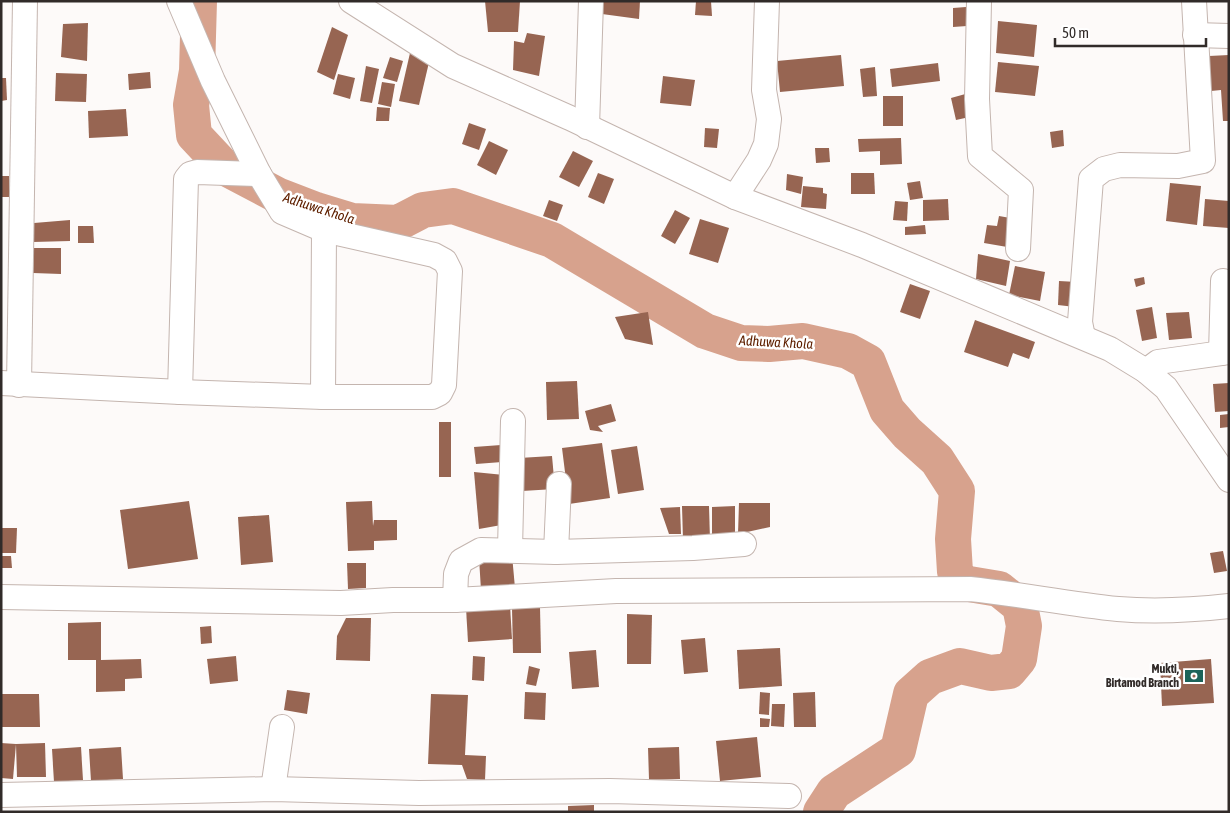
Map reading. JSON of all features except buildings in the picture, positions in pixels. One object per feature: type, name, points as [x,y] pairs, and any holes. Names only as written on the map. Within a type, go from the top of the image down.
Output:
[{"type":"street","points":[[25,1],[10,384],[323,397],[432,397],[440,393],[444,386],[450,271],[445,261],[434,255],[324,230],[282,212],[259,174],[212,81],[179,1]]},
{"type":"street","points":[[351,1],[452,66],[588,127],[735,197],[862,245],[1110,349],[1146,371],[1166,388],[1229,480]]},
{"type":"street","points":[[588,127],[591,1]]},
{"type":"street","points":[[735,197],[766,144],[769,119],[764,90],[767,1]]},
{"type":"street","points":[[979,1],[977,99],[980,156],[1021,190],[1018,249]]},
{"type":"street","points":[[1083,337],[1080,322],[1091,179],[1104,169],[1120,165],[1178,166],[1203,161],[1194,1]]},
{"type":"street","points":[[1195,35],[1229,36]]},
{"type":"street","points":[[180,392],[186,179],[190,174],[197,172],[259,174]]},
{"type":"street","points":[[323,397],[324,230]]},
{"type":"street","points":[[1146,371],[1158,362],[1225,352],[1223,281]]},
{"type":"street","points":[[510,550],[513,421]]},
{"type":"street","points":[[556,552],[559,484]]},
{"type":"street","points":[[455,600],[456,574],[461,561],[481,550],[556,552],[693,548],[744,544]]},
{"type":"street","points":[[1,597],[341,602],[455,600],[616,590],[970,589],[1119,609],[1195,610],[1229,606]]},
{"type":"street","points":[[273,790],[282,727]]},
{"type":"street","points":[[1,795],[273,790],[419,793],[610,791],[788,796]]},
{"type":"waterway","name":"Adhuwa Khola","points":[[199,1],[197,71],[191,105],[194,135],[224,167],[277,195],[352,221],[398,223],[423,210],[453,206],[552,240],[705,331],[741,343],[769,344],[803,341],[848,351],[868,362],[887,410],[907,433],[937,460],[957,491],[953,539],[955,572],[963,583],[999,589],[1020,606],[1024,626],[1019,659],[1009,671],[991,673],[960,666],[930,677],[911,694],[898,750],[834,792],[821,812]]},
{"type":"place","name":"Mukti, Birtamod Branch","points":[[1194,676]]}]
